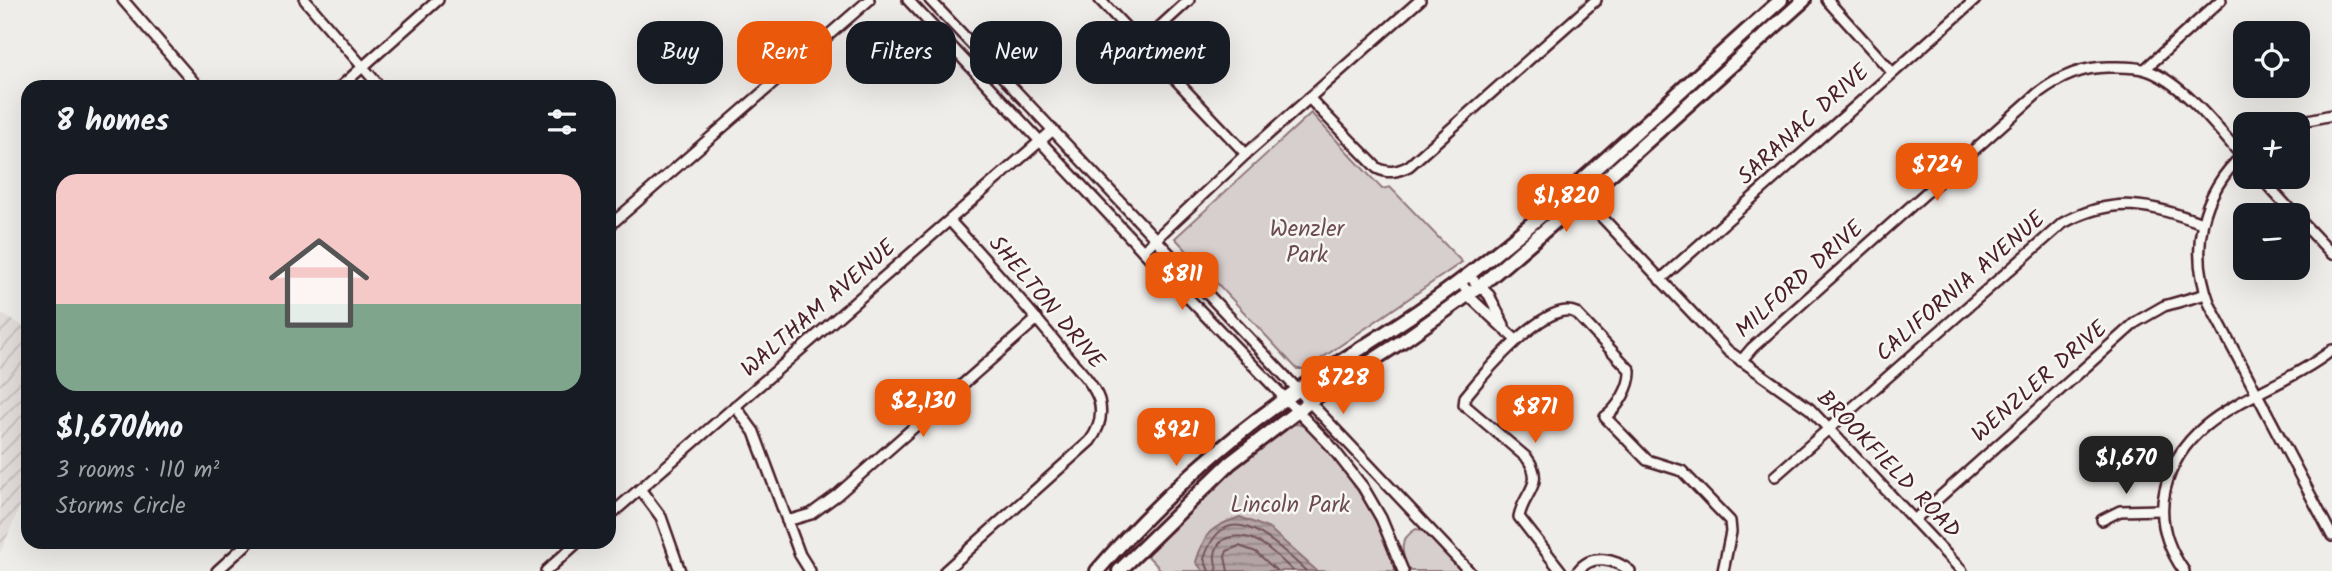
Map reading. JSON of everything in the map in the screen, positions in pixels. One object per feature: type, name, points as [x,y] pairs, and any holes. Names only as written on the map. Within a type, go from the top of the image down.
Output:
[{"type":"street","points":[[122,0],[192,80]]},
{"type":"street","points":[[305,0],[374,80]]},
{"type":"street","points":[[348,80],[438,0]]},
{"type":"street","points":[[616,220],[869,0]]},
{"type":"street","points":[[908,0],[1143,251],[1330,444],[1363,487],[1381,518],[1403,571]]},
{"type":"street","points":[[930,0],[1469,571]]},
{"type":"street","points":[[1100,0],[1120,21]]},
{"type":"street","points":[[1167,21],[1189,0]]},
{"type":"street","points":[[1143,251],[1246,154],[1420,0]]},
{"type":"street","points":[[1309,98],[1377,168],[1386,172],[1401,170],[1409,166],[1595,0]]},
{"type":"street","points":[[1097,571],[1175,491],[1286,398],[1464,278],[1573,186],[1781,0]]},
{"type":"street","points":[[1119,571],[1230,463],[1297,410],[1475,290],[1804,0]]},
{"type":"street","points":[[1827,0],[1892,72]]},
{"type":"street","name":"SARANAC DRIVE","points":[[1660,280],[1975,0]]},
{"type":"street","points":[[2214,2],[2145,69],[2171,84],[2233,145]]},
{"type":"street","name":"MILFORD DRIVE","points":[[1741,361],[1752,348],[2043,89],[2090,68],[2145,69]]},
{"type":"street","points":[[1180,84],[1246,154]]},
{"type":"street","points":[[2310,120],[2332,115]]},
{"type":"street","name":"WALTHAM AVENUE","points":[[616,510],[1053,130]]},
{"type":"street","points":[[2233,166],[2214,191],[2202,223],[2199,262],[2206,294],[2332,536]]},
{"type":"street","name":"BROOKFIELD ROAD","points":[[1573,186],[1728,351],[1810,409],[1962,571]]},
{"type":"street","points":[[2271,189],[2283,203]]},
{"type":"street","name":"CALIFORNIA AVENUE","points":[[1775,476],[2048,234],[2077,215],[2111,205],[2130,204],[2161,208],[2202,223]]},
{"type":"street","name":"SHELTON DRIVE","points":[[945,571],[1090,441],[1099,426],[1101,416],[1098,398],[1093,389],[1005,280],[950,221]]},
{"type":"street","points":[[2310,231],[2332,254]]},
{"type":"street","points":[[1464,278],[1475,290],[1492,318],[1505,327]]},
{"type":"street","points":[[1475,290],[1489,295],[1505,327],[1516,340]]},
{"type":"street","name":"WENZLER DRIVE","points":[[1914,520],[2136,323],[2164,306],[2206,294]]},
{"type":"street","points":[[1561,571],[1519,517],[1535,481],[1532,465],[1468,408],[1464,401],[1487,369],[1516,340],[1547,318],[1568,309],[1576,313],[1630,370],[1630,377],[1618,405],[1605,417],[1647,460],[1682,471],[1730,521],[1731,532],[1723,571]]},
{"type":"street","points":[[787,521],[810,514],[837,495],[1037,319]]},
{"type":"street","points":[[2184,571],[2170,548],[2161,510],[2167,479],[2187,442],[2218,415],[2304,371],[2332,350]]},
{"type":"street","points":[[735,406],[754,432],[800,555],[810,571]]},
{"type":"street","points":[[640,489],[661,517],[680,571]]},
{"type":"street","points":[[2102,520],[2120,511],[2161,510]]},
{"type":"street","points":[[217,571],[241,549]]},
{"type":"street","points":[[546,571],[570,549]]},
{"type":"street","points":[[1578,571],[1581,566],[1594,559],[1605,566],[1612,560],[1630,571]]},
{"type":"shaded area","points":[[0,313],[21,325],[21,504],[0,553]]},
{"type":"green space","name":"Wenzler Park","points":[[1311,113],[1382,189],[1390,187],[1462,262],[1306,369],[1297,369],[1175,238]]},
{"type":"green space","name":"Lincoln Park","points":[[1297,424],[1313,433],[1348,476],[1376,522],[1398,571],[1162,571],[1144,552],[1251,455],[1289,425]]},
{"type":"green space","name":"Lincoln Park","points":[[1416,529],[1436,539],[1464,571],[1408,571],[1403,547],[1406,538]]},
{"type":"water","points":[[1240,517],[1270,529],[1317,571],[1203,571],[1196,562],[1206,537],[1221,524]]}]
